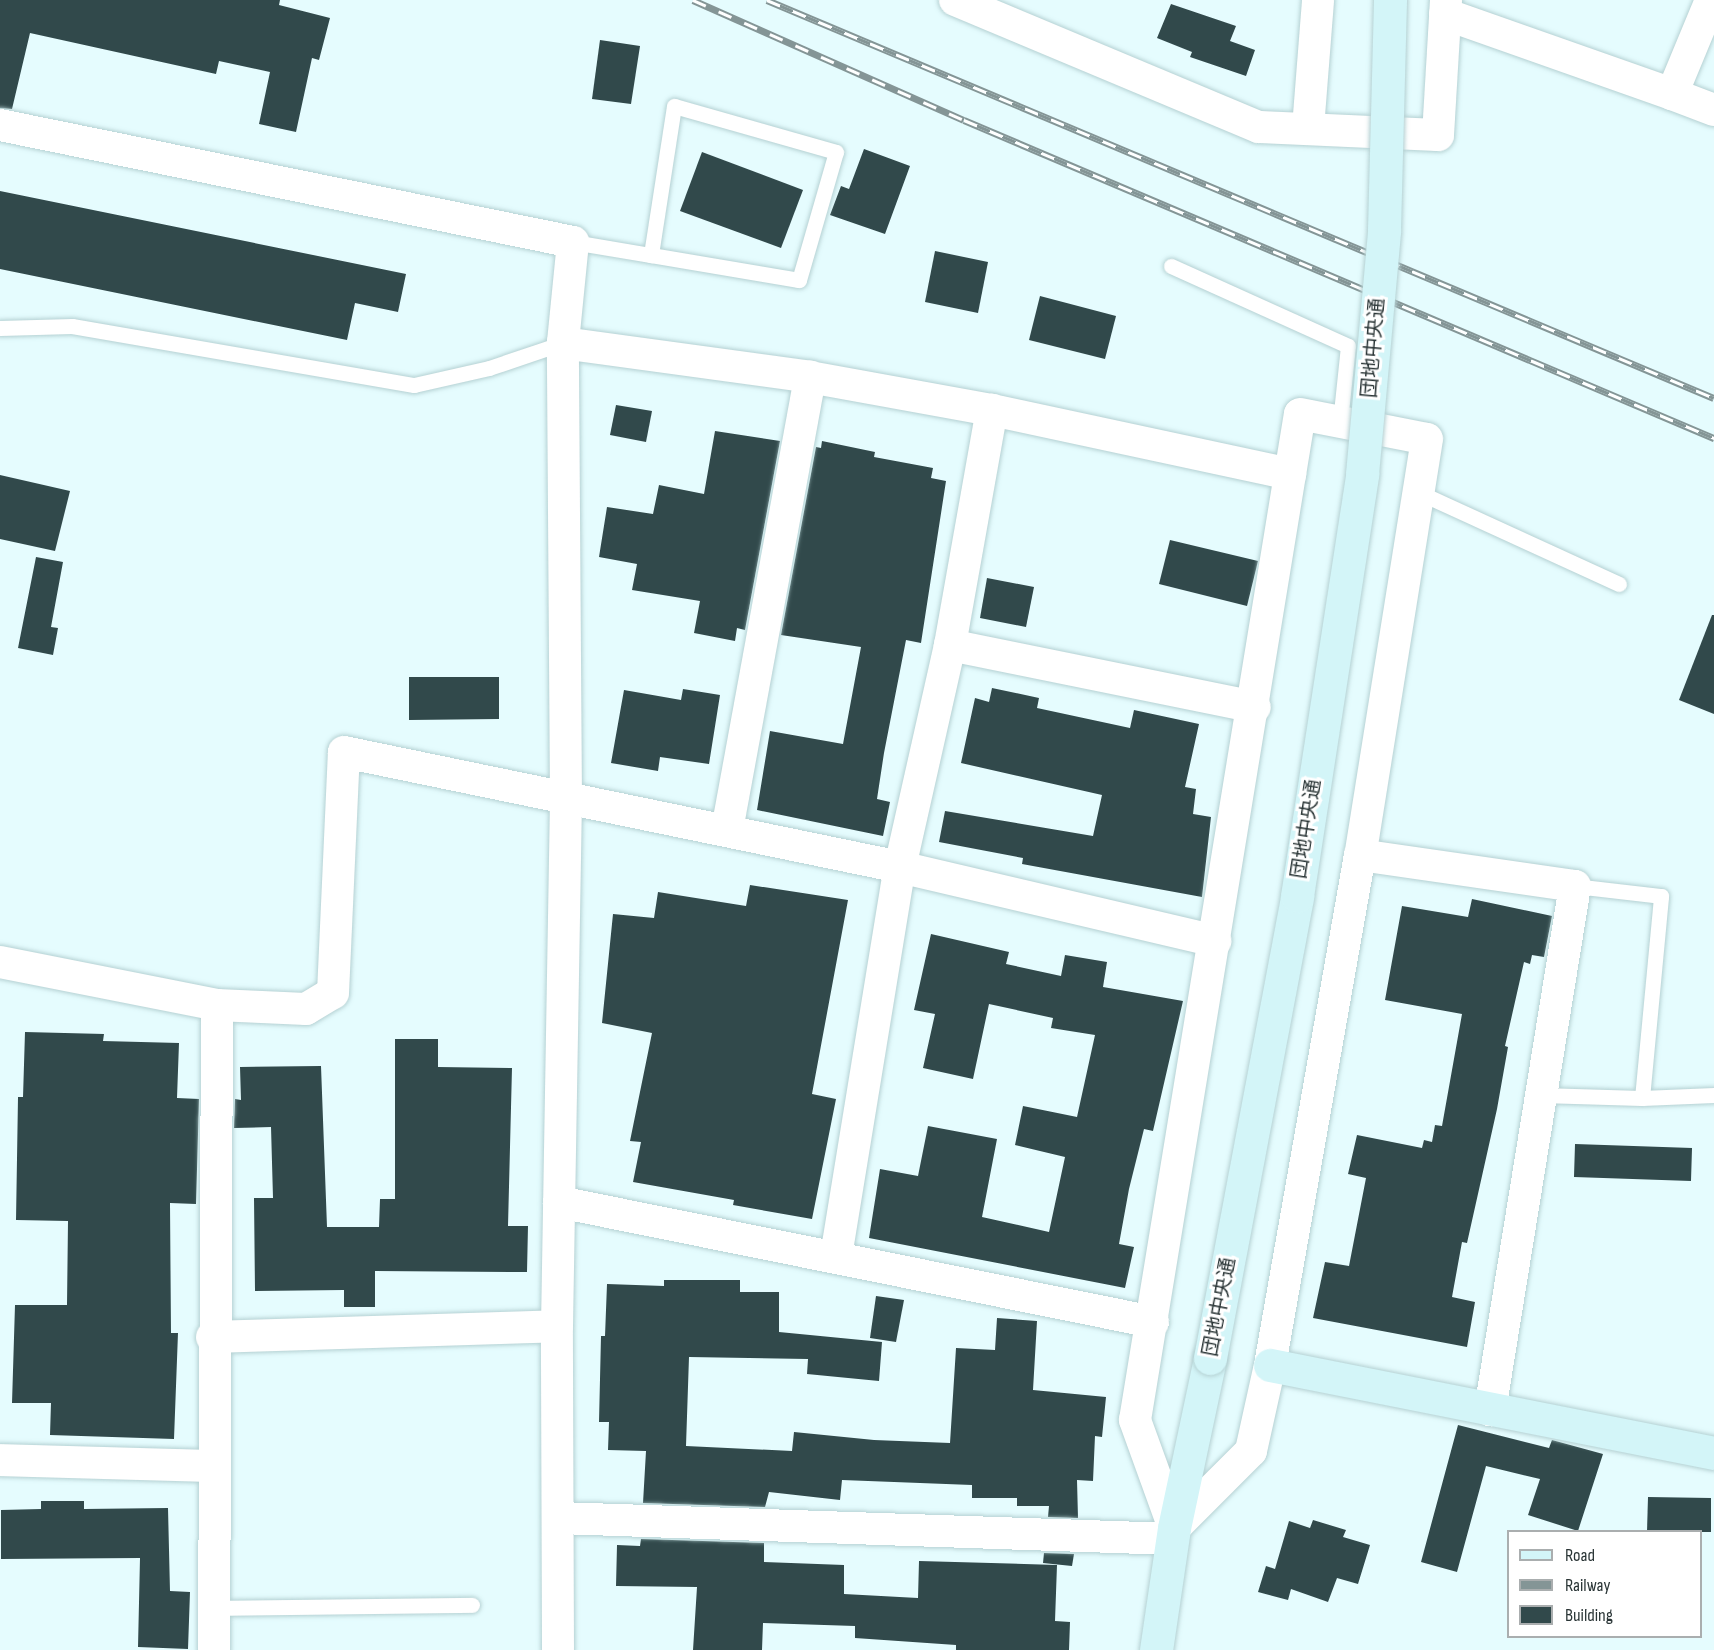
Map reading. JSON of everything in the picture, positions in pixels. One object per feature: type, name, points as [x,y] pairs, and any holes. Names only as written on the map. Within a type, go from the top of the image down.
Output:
[{"type":"street","points":[[955,0],[1259,127],[1438,135],[1445,7],[1714,110]]},
{"type":"street","points":[[1308,128],[1318,0]]},
{"type":"street","name":"団地中央通","points":[[1156,1650],[1173,1534],[1210,1358],[1296,896],[1362,474],[1384,230],[1390,0]]},
{"type":"street","points":[[1672,94],[1711,0]]},
{"type":"street","points":[[0,125],[573,243],[563,343],[566,799],[556,1326],[559,1518],[558,1650]]},
{"type":"street","points":[[563,343],[810,377],[992,410],[1290,474]]},
{"type":"street","points":[[727,830],[810,377]]},
{"type":"street","points":[[836,1256],[900,867],[950,645],[992,410]]},
{"type":"street","points":[[559,1518],[1173,1534],[1251,1451],[1270,1365],[1360,855],[1427,439],[1300,414],[1255,707],[1135,1420],[1173,1534]]},
{"type":"street","points":[[950,645],[1255,707]]},
{"type":"street","points":[[0,962],[217,1005],[306,1009],[333,993],[344,752],[900,867],[1215,941]]},
{"type":"street","points":[[1360,855],[1575,886],[1490,1410]]},
{"type":"street","points":[[214,1650],[212,1337],[217,1005]]},
{"type":"street","points":[[560,1202],[836,1256],[1153,1322]]},
{"type":"street","points":[[212,1337],[556,1326]]},
{"type":"street","points":[[1270,1365],[1714,1453]]},
{"type":"street","points":[[0,1460],[213,1466]]},
{"type":"lane","points":[[573,243],[799,280],[836,152],[674,106],[651,255]]},
{"type":"lane","points":[[1170,266],[1348,346],[1340,422]]},
{"type":"lane","points":[[0,328],[72,326],[414,385],[489,368],[563,343]]},
{"type":"lane","points":[[1418,492],[1619,584]]},
{"type":"lane","points":[[1575,886],[1661,896],[1642,1098]]},
{"type":"lane","points":[[1540,1095],[1642,1098],[1714,1095]]},
{"type":"lane","points":[[215,1608],[472,1605]]},
{"type":"building","points":[[0,0],[280,0],[279,5],[330,18],[319,60],[312,58],[296,132],[259,124],[270,72],[219,61],[216,74],[30,33],[12,109],[0,108]]},
{"type":"building","points":[[1171,4],[1236,26],[1230,41],[1255,50],[1246,76],[1190,57],[1192,52],[1157,38]]},
{"type":"building","points":[[600,40],[640,46],[631,104],[592,99]]},
{"type":"building","points":[[864,149],[910,166],[885,234],[830,215],[841,186],[849,189]]},
{"type":"building","points":[[702,152],[803,190],[781,248],[680,211]]},
{"type":"building","points":[[0,191],[406,274],[398,312],[355,303],[347,340],[0,269]]},
{"type":"building","points":[[935,251],[988,262],[978,313],[925,302]]},
{"type":"building","points":[[1040,296],[1116,316],[1105,359],[1029,340]]},
{"type":"building","points":[[616,405],[652,411],[646,442],[610,435]]},
{"type":"building","points":[[715,431],[780,441],[745,630],[737,628],[735,641],[694,633],[700,601],[632,590],[637,564],[599,557],[607,507],[653,514],[659,485],[704,494]]},
{"type":"building","points":[[822,441],[875,452],[874,457],[933,468],[931,478],[946,481],[921,643],[906,640],[884,753],[877,799],[890,802],[883,836],[757,810],[770,731],[843,744],[861,647],[781,635],[816,447],[821,448]]},
{"type":"building","points":[[0,475],[70,491],[55,551],[0,539]]},
{"type":"building","points":[[1170,540],[1258,561],[1247,606],[1159,584]]},
{"type":"building","points":[[36,557],[63,562],[51,627],[58,628],[53,655],[18,648]]},
{"type":"building","points":[[987,578],[1034,587],[1026,627],[980,618]]},
{"type":"building","points":[[1712,615],[1714,615],[1714,714],[1679,700]]},
{"type":"building","points":[[409,677],[499,677],[499,719],[409,720]]},
{"type":"building","points":[[992,688],[1039,698],[1037,708],[1130,728],[1134,710],[1199,724],[1185,787],[1196,789],[1193,814],[1211,817],[1202,897],[1022,864],[1023,858],[939,842],[945,811],[1093,836],[1102,795],[961,763],[975,698],[989,702]]},
{"type":"building","points":[[683,689],[720,695],[709,764],[660,757],[658,771],[611,763],[624,690],[681,700]]},
{"type":"building","points":[[750,885],[848,900],[812,1094],[836,1099],[812,1219],[733,1205],[734,1200],[633,1182],[641,1142],[630,1141],[652,1033],[602,1023],[613,914],[654,918],[658,892],[746,906]]},
{"type":"building","points":[[1472,899],[1552,916],[1544,957],[1532,955],[1530,964],[1524,962],[1505,1046],[1508,1047],[1497,1109],[1467,1243],[1462,1242],[1452,1297],[1475,1302],[1467,1347],[1313,1318],[1325,1262],[1349,1266],[1366,1178],[1348,1174],[1357,1135],[1422,1148],[1424,1140],[1432,1142],[1435,1125],[1442,1126],[1462,1014],[1385,1000],[1402,906],[1468,917]]},
{"type":"building","points":[[931,934],[1009,952],[1006,964],[1061,976],[1065,955],[1107,962],[1103,987],[1183,1001],[1153,1131],[1144,1129],[1129,1189],[1119,1244],[1134,1247],[1125,1288],[869,1238],[880,1169],[918,1176],[928,1126],[997,1139],[982,1217],[1049,1232],[1065,1157],[1015,1145],[1023,1106],[1077,1117],[1095,1035],[1051,1028],[1053,1018],[989,1004],[973,1079],[923,1068],[935,1014],[914,1010]]},
{"type":"building","points":[[25,1032],[104,1034],[103,1041],[179,1043],[177,1098],[199,1099],[196,1204],[170,1203],[171,1333],[178,1333],[174,1439],[50,1435],[51,1403],[12,1403],[15,1305],[67,1305],[68,1221],[16,1220],[18,1097],[23,1097]]},
{"type":"building","points":[[395,1039],[438,1039],[438,1067],[512,1068],[508,1226],[528,1226],[527,1272],[375,1271],[375,1307],[344,1307],[344,1290],[255,1291],[254,1198],[273,1198],[271,1127],[234,1128],[235,1099],[241,1100],[240,1067],[321,1066],[327,1227],[379,1227],[380,1199],[395,1199]]},
{"type":"building","points":[[1575,1144],[1692,1148],[1691,1181],[1574,1177]]},
{"type":"building","points":[[664,1280],[740,1280],[740,1292],[779,1292],[779,1332],[882,1342],[879,1381],[807,1374],[808,1359],[689,1357],[686,1446],[792,1451],[794,1432],[874,1440],[950,1443],[956,1348],[995,1350],[997,1318],[1037,1321],[1033,1390],[1106,1397],[1102,1437],[1095,1436],[1093,1481],[1077,1480],[1078,1518],[1048,1517],[1049,1506],[1017,1506],[1017,1498],[972,1498],[972,1485],[842,1480],[840,1500],[769,1492],[765,1507],[643,1503],[646,1451],[608,1450],[609,1422],[599,1422],[601,1336],[605,1336],[607,1284],[664,1286]]},
{"type":"building","points":[[876,1296],[904,1300],[896,1342],[870,1338]]},
{"type":"building","points":[[1458,1425],[1549,1448],[1552,1440],[1603,1454],[1578,1530],[1528,1515],[1540,1479],[1486,1466],[1457,1572],[1421,1562]]},
{"type":"building","points":[[1648,1497],[1711,1498],[1711,1532],[1647,1530]]},
{"type":"building","points":[[41,1501],[84,1501],[84,1509],[168,1508],[170,1591],[190,1592],[188,1649],[138,1647],[140,1558],[1,1559],[1,1510],[41,1509]]},
{"type":"building","points":[[1313,1520],[1346,1530],[1343,1537],[1370,1545],[1358,1584],[1337,1578],[1328,1602],[1291,1589],[1288,1600],[1258,1592],[1266,1566],[1275,1569],[1289,1521],[1310,1528]]},
{"type":"building","points":[[641,1539],[764,1543],[764,1562],[844,1565],[844,1594],[918,1598],[919,1561],[1057,1565],[1055,1621],[1070,1622],[1069,1650],[956,1650],[956,1645],[855,1638],[855,1626],[763,1623],[762,1650],[693,1650],[697,1587],[616,1586],[617,1545],[640,1546]]},
{"type":"building","points":[[1044,1553],[1074,1554],[1072,1566],[1043,1563]]},
{"type":"railway","points":[[693,0],[964,120],[1714,438]]},
{"type":"railway","points":[[767,0],[1714,398]]}]
